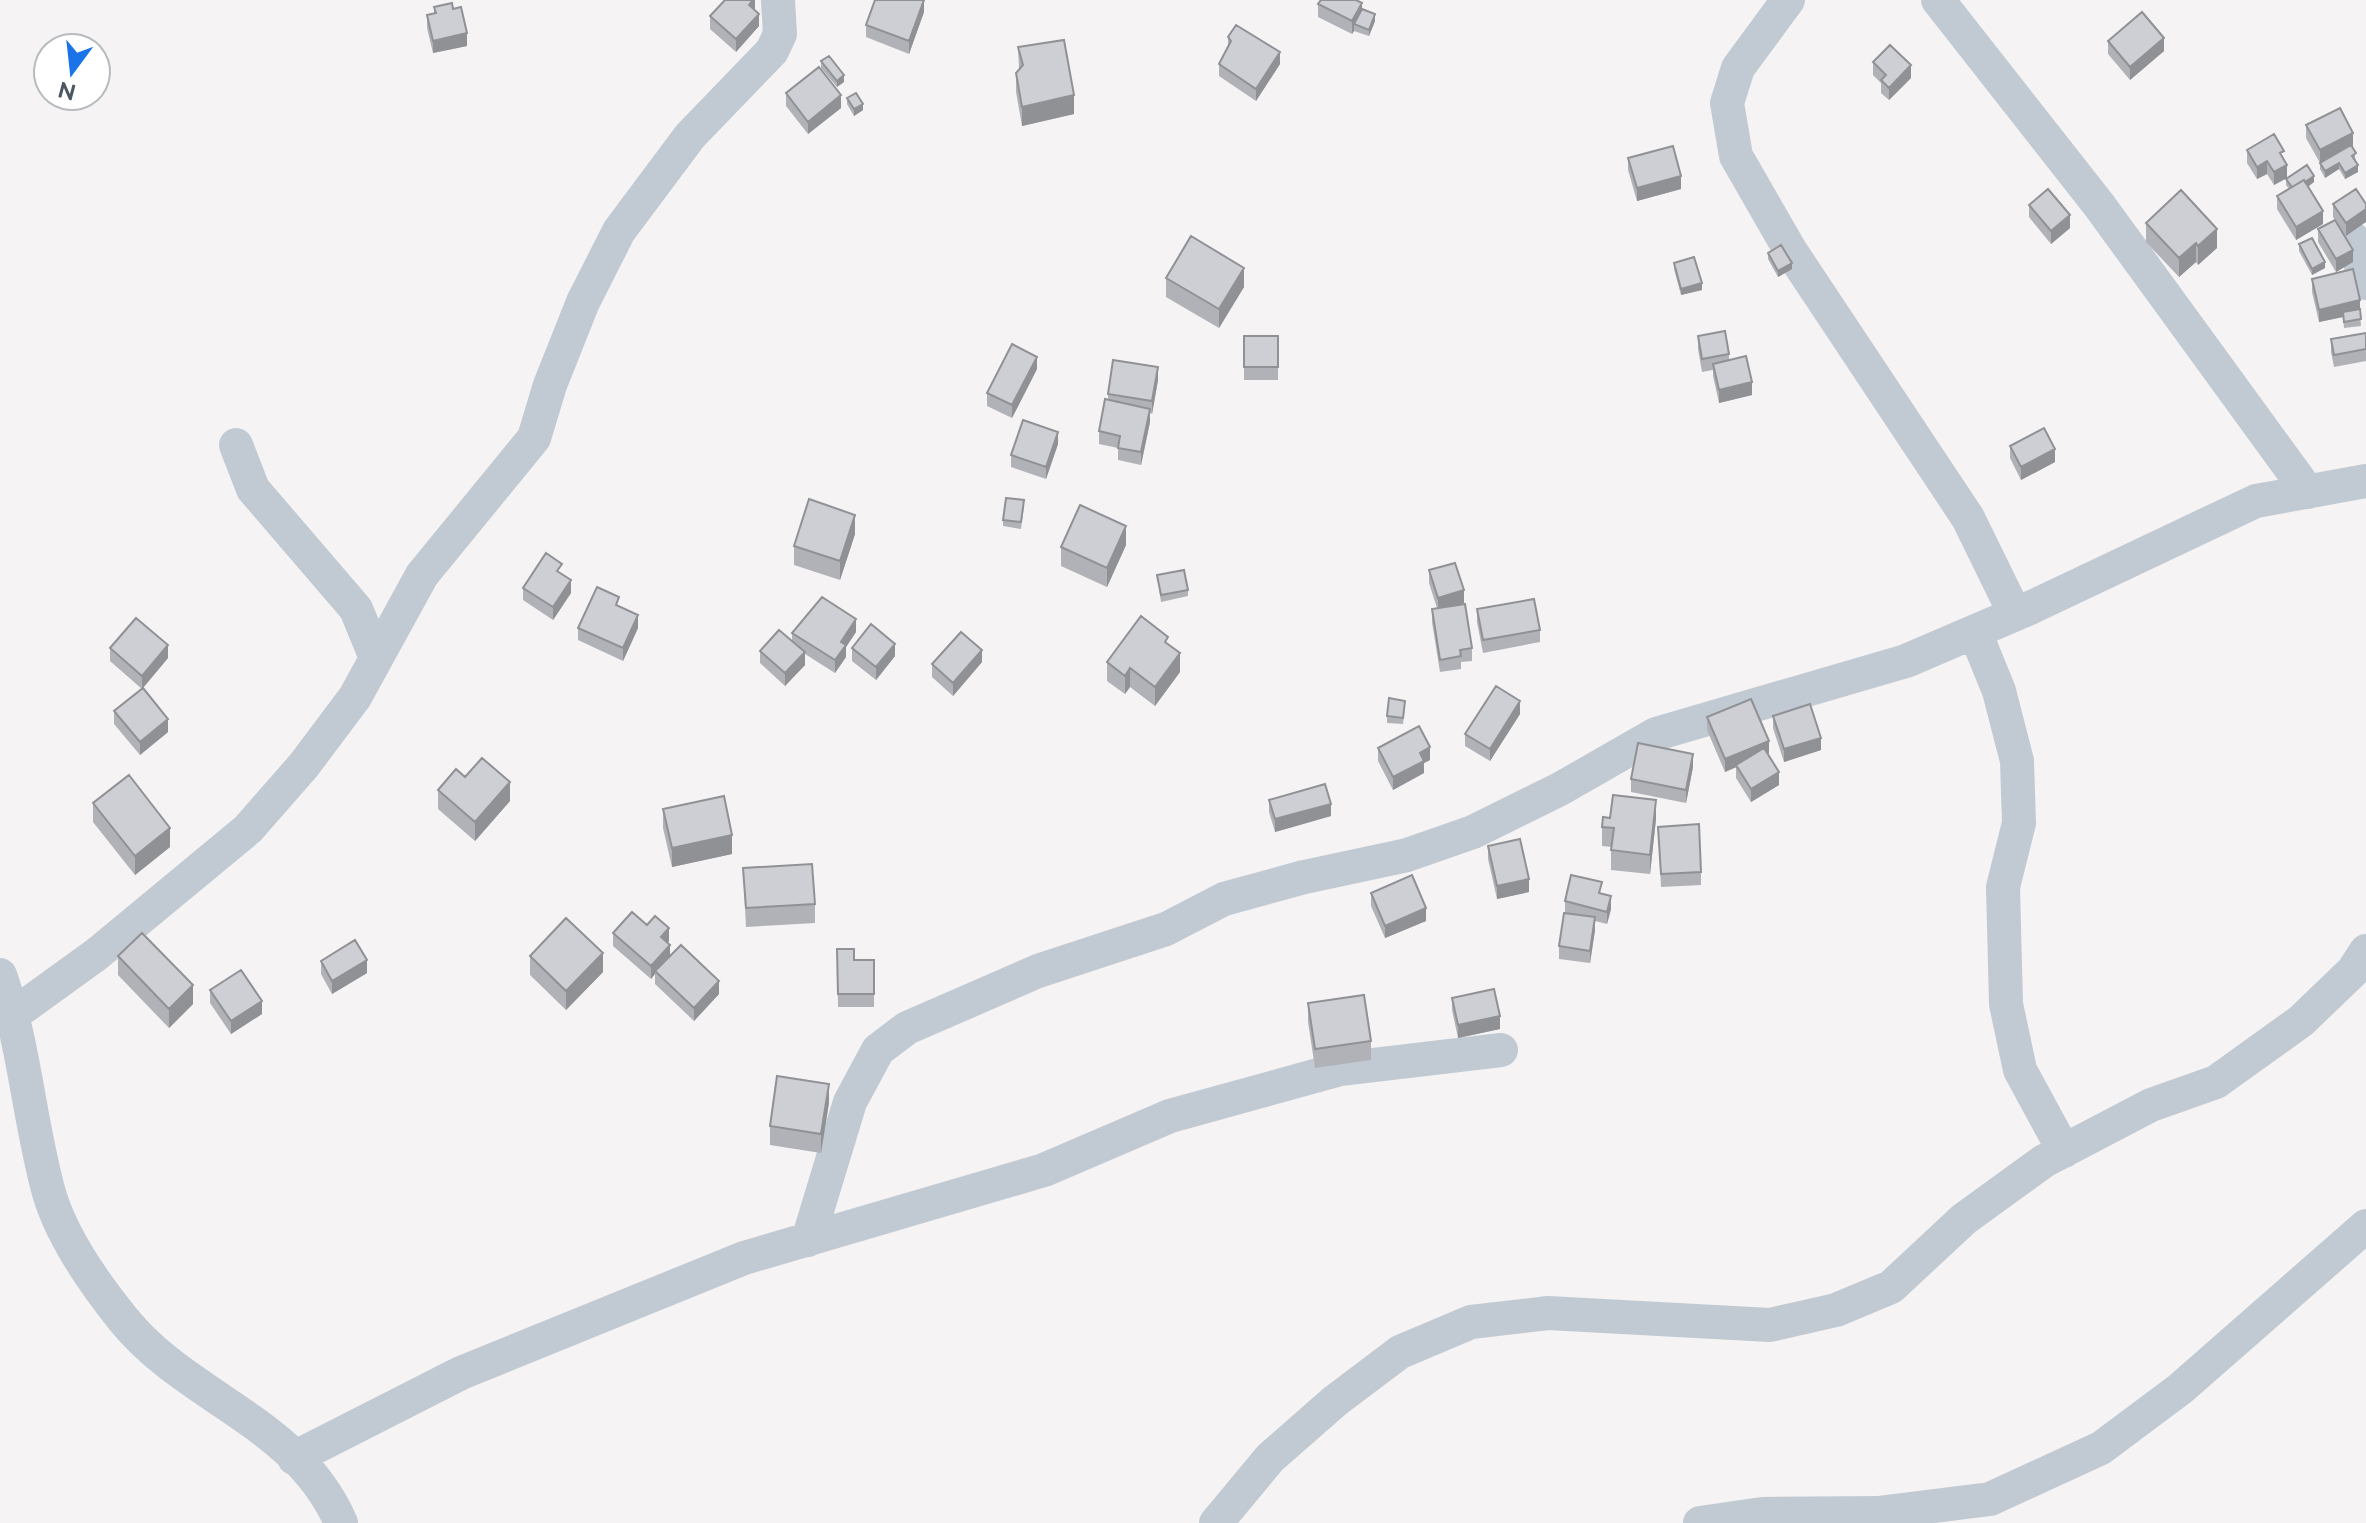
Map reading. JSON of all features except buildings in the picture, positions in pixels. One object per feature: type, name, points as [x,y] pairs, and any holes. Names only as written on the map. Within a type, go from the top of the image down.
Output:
[{"type":"street","points":[[14,1014],[97,954],[248,829],[321,743],[355,697],[422,575],[534,438],[550,385],[583,302],[619,231],[690,136],[772,51],[780,34],[778,0]]},
{"type":"street","points":[[1788,0],[1738,68],[1727,103],[1736,156],[1790,250],[1968,518],[2015,614]]},
{"type":"street","points":[[1938,0],[2099,205],[2308,492]]},
{"type":"street","points":[[2353,239],[2366,283]]},
{"type":"street","points":[[236,445],[253,489],[356,609],[376,658]]},
{"type":"street","points":[[808,1240],[850,1102],[878,1050],[907,1028],[1038,971],[1166,929],[1224,899],[1304,877],[1407,855],[1473,832],[1560,789],[1656,734],[1906,661],[2015,614],[2256,501],[2366,481]]},
{"type":"street","points":[[1975,632],[1999,691],[2017,761],[2019,823],[2003,887],[2006,1004],[2020,1070],[2064,1151]]},
{"type":"street","points":[[1216,1523],[1270,1458],[1400,1352],[1471,1322],[1548,1313],[1770,1325],[1836,1310],[1891,1287],[1964,1219],[2064,1151],[2151,1105],[2216,1082],[2301,1021],[2353,971],[2366,951]]},
{"type":"street","points":[[0,975],[14,1014],[11,1071],[50,1196],[84,1265],[124,1321],[172,1368],[277,1437],[332,1503],[341,1523]]},
{"type":"street","points":[[294,1458],[487,1362],[744,1258],[1044,1170],[1170,1116],[1326,1073],[1501,1050]]},
{"type":"street","points":[[1700,1523],[1762,1514],[1878,1513],[1990,1499],[2101,1448],[2180,1389],[2366,1226]]}]
